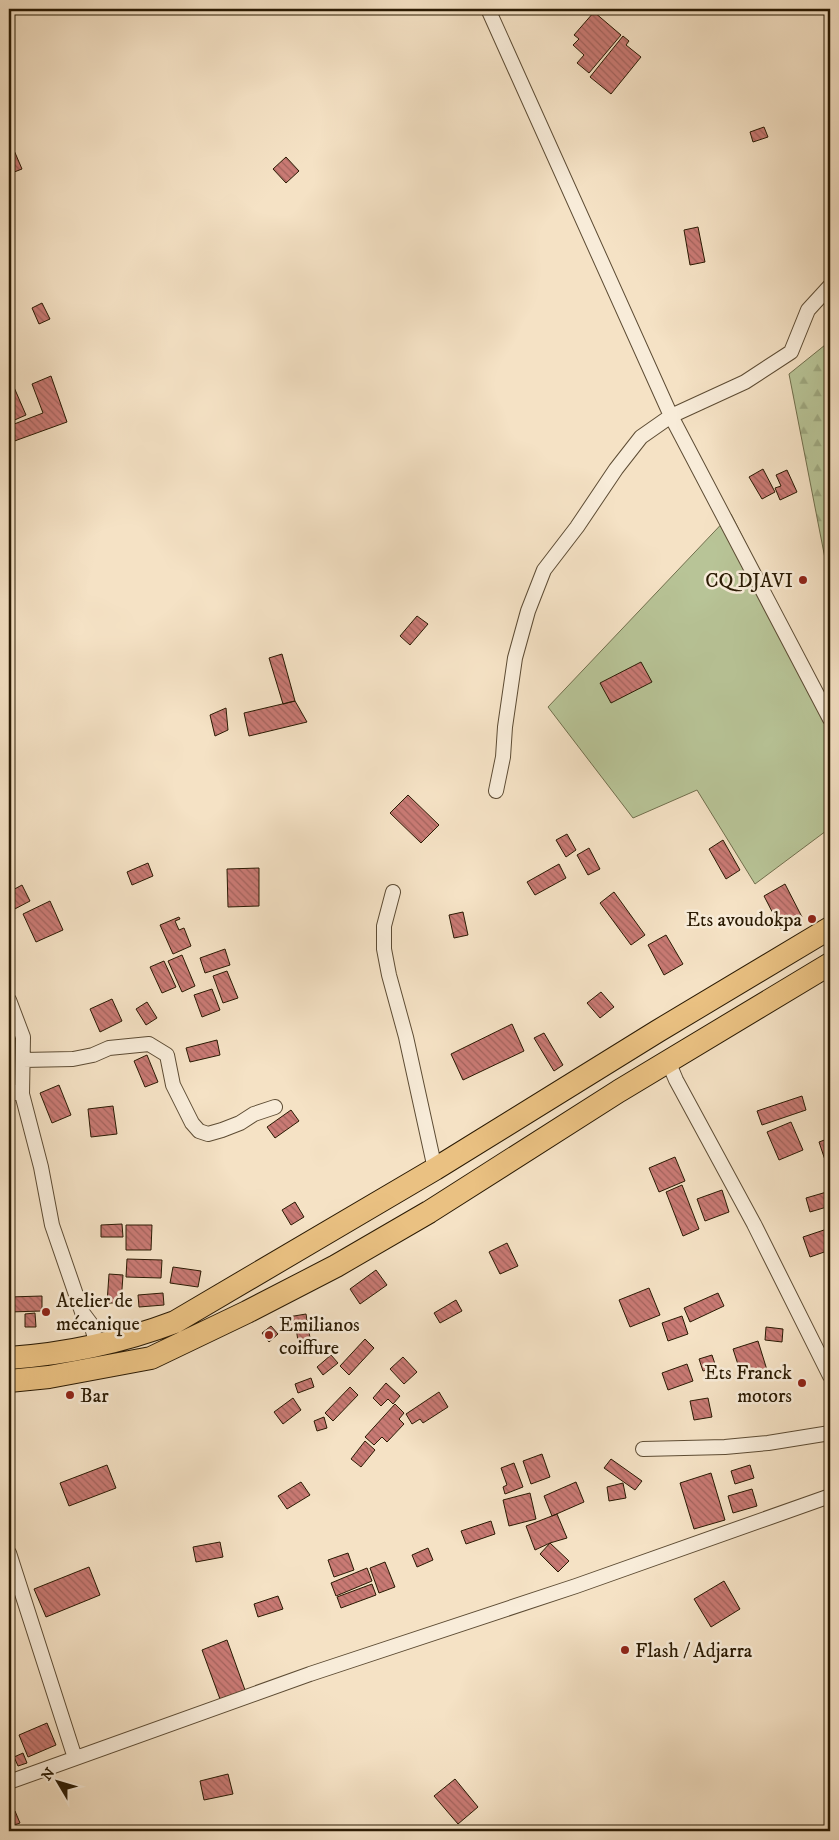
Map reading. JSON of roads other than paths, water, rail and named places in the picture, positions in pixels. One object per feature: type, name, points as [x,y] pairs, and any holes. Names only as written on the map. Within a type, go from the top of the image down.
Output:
[{"type":"main road","points":[[9,1358],[35,1356],[144,1334],[175,1322],[435,1169],[658,1031],[830,928]]},
{"type":"main road","points":[[9,1381],[49,1377],[151,1358],[247,1312],[336,1266],[429,1212],[668,1061],[830,964]]},
{"type":"street","points":[[488,9],[671,416],[830,718]]},
{"type":"street","points":[[496,791],[503,757],[505,727],[515,658],[528,611],[544,570],[642,436],[671,416],[745,382],[791,352],[808,310],[830,286]]},
{"type":"street","points":[[393,892],[384,926],[384,949],[389,975],[406,1036],[435,1169]]},
{"type":"street","points":[[9,1000],[23,1037],[22,1060],[15,1093],[41,1167],[52,1225],[82,1312],[91,1324],[96,1344]]},
{"type":"street","points":[[22,1060],[73,1059],[93,1055],[110,1048],[149,1044],[167,1055],[173,1085],[192,1123],[199,1131],[208,1134],[222,1130],[240,1123],[254,1114],[274,1107]]},
{"type":"street","points":[[668,1061],[676,1080],[754,1224],[830,1373]]},
{"type":"street","points":[[643,1449],[725,1448],[830,1433]]},
{"type":"street","points":[[9,1782],[300,1678],[576,1586],[830,1496]]},
{"type":"street","points":[[9,1553],[75,1758]]},
{"type":"place","name":"CQ DJAVI","points":[[803,580]]},
{"type":"place","name":"Ets avoudokpa","points":[[812,919]]},
{"type":"place","name":"Atelier de mécanique","points":[[46,1312]]},
{"type":"place","name":"Emilianos coiffure","points":[[269,1335]]},
{"type":"place","name":"Ets Franck motors","points":[[802,1383]]},
{"type":"place","name":"Bar","points":[[70,1395]]},
{"type":"place","name":"Flash / Adjarra","points":[[625,1650]]}]
